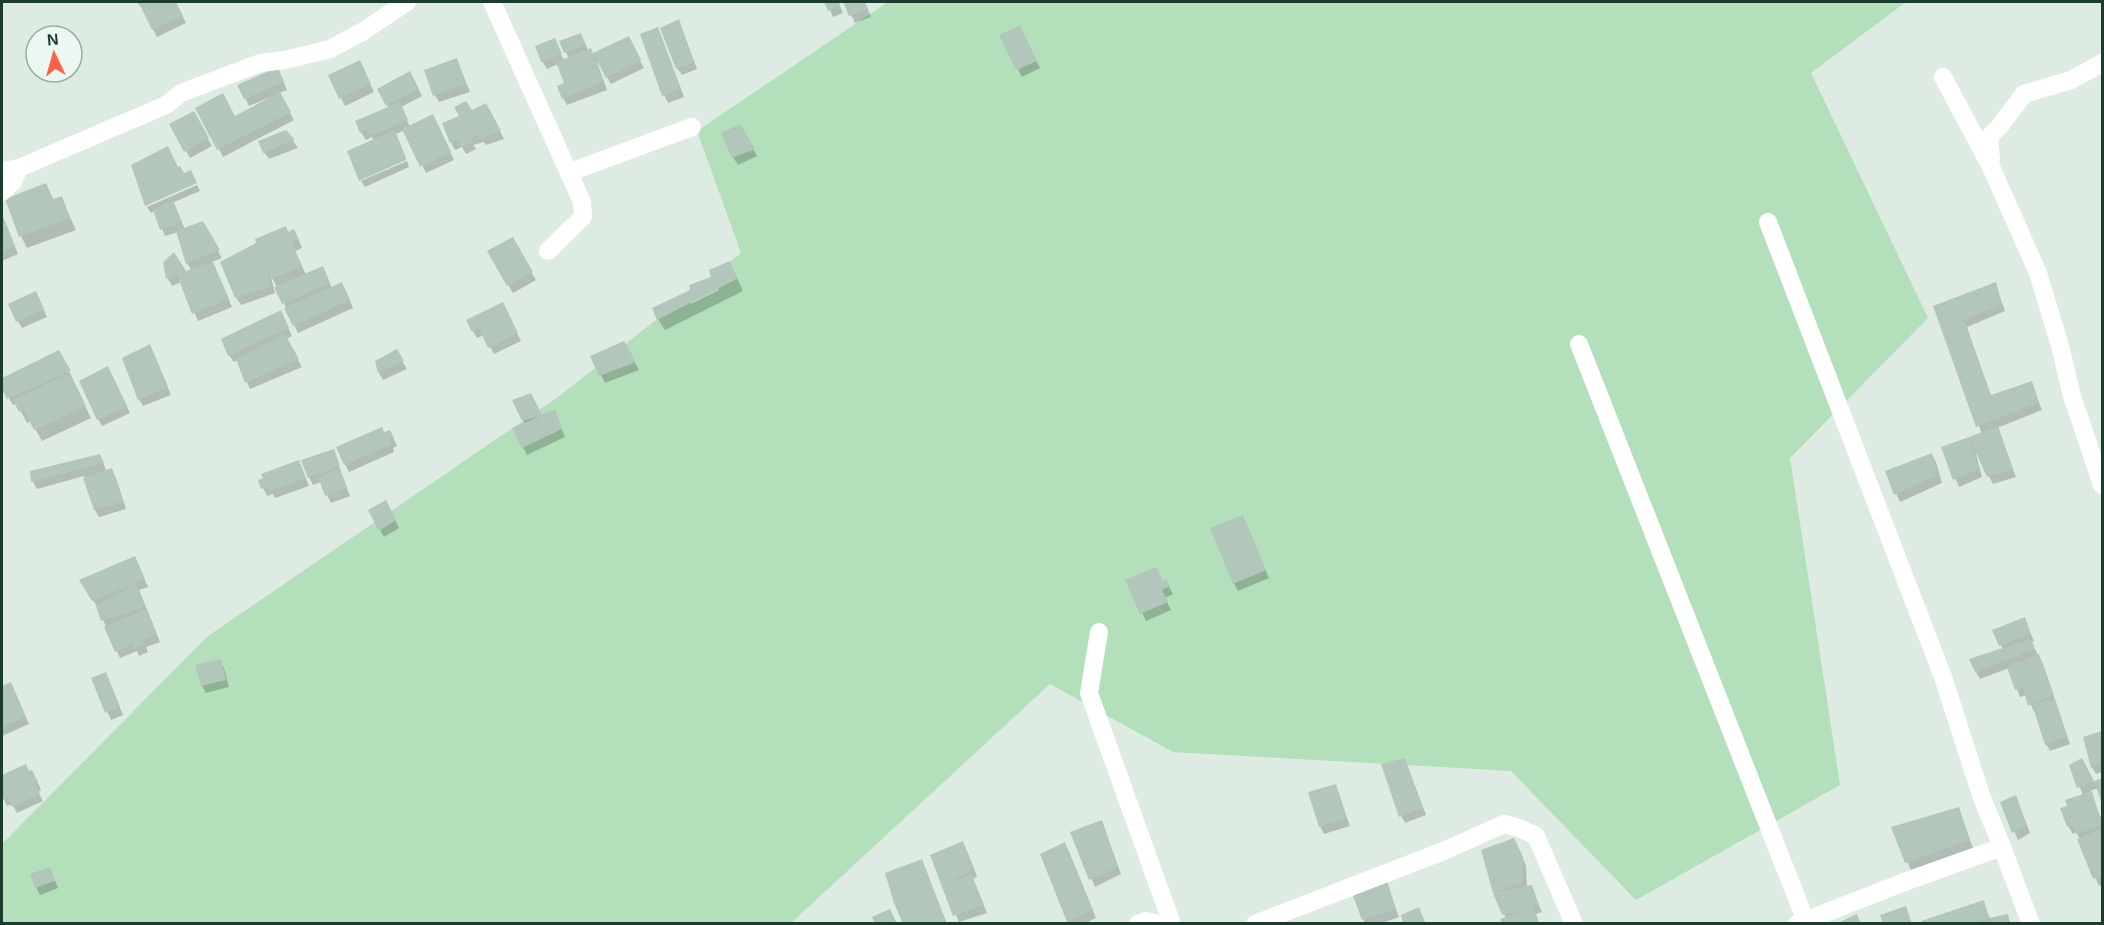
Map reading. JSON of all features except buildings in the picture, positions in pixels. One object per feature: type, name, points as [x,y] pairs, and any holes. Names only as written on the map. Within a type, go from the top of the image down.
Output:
[{"type":"street","points":[[2,192],[13,182],[10,169],[166,105],[181,93],[260,63],[285,60],[330,49],[362,32],[407,2]]},
{"type":"street","points":[[492,2],[582,202],[583,217],[548,251]]},
{"type":"street","points":[[1991,167],[1989,137],[2024,94],[2071,80],[2103,63]]},
{"type":"street","points":[[1943,77],[1991,167],[2038,273],[2072,396],[2103,485]]},
{"type":"street","points":[[570,172],[692,127]]},
{"type":"street","points":[[1768,222],[1943,677],[1982,798],[2031,924]]},
{"type":"street","points":[[1579,344],[1803,922],[2002,847]]},
{"type":"street","points":[[1099,632],[1089,693],[1172,924]]},
{"type":"street","points":[[1255,924],[1446,850],[1504,824],[1536,836],[1574,924]]},
{"type":"street","points":[[1138,924],[1146,921],[1159,924]]},
{"type":"green space","points":[[888,2],[1906,2],[1811,73],[1928,318],[1790,458],[1840,785],[1636,900],[1511,771],[1173,752],[1050,684],[791,923],[2,924],[2,844],[208,636],[558,397],[741,253],[697,131]]}]
